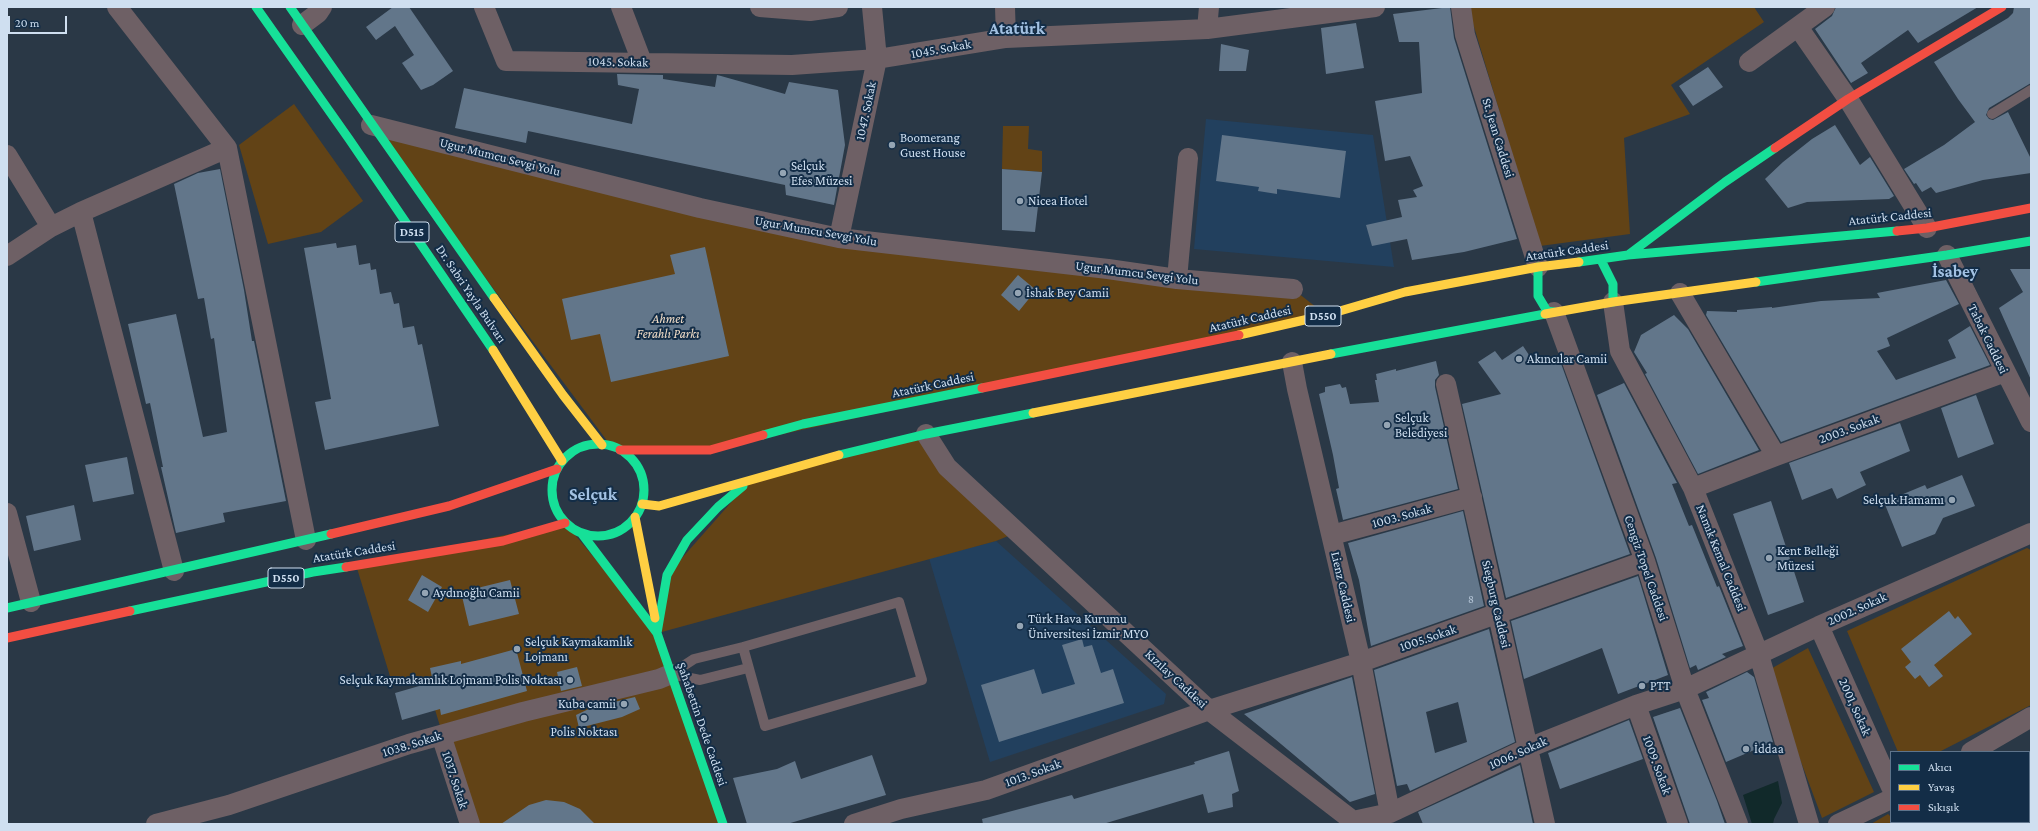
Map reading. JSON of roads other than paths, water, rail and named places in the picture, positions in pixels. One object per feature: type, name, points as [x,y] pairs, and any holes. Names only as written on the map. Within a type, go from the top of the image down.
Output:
[{"type":"main road","name":"Dr. Sabri Yayla Bulvarı","points":[[256,7],[505,368],[559,465]]},
{"type":"main road","name":"Dr. Sabri Yayla Bulvarı","points":[[290,7],[371,125],[563,395],[602,445]]},
{"type":"main road","points":[[1628,256],[1725,182],[1848,99],[1981,12],[2002,7]]},
{"type":"main road","name":"Atatürk Caddesi","points":[[620,450],[710,450],[803,424],[1218,340],[1326,315],[1405,292],[1538,267],[1628,256],[1927,228],[2031,208]]},
{"type":"main road","points":[[642,504],[660,506],[837,456],[926,434],[1435,333],[1613,302],[1947,255],[2031,241]]},
{"type":"main road","points":[[1601,260],[1605,270],[1613,279],[1615,291],[1613,302]]},
{"type":"main road","points":[[1538,267],[1536,292],[1539,302],[1547,311],[1554,312]]},
{"type":"main road","points":[[582,534],[596,536],[611,534],[624,528],[635,518],[642,504],[644,488],[640,473],[632,460],[620,450],[602,445],[591,445],[580,448],[559,465],[552,483],[552,497],[557,511],[565,523],[582,534],[657,633]]},
{"type":"main road","name":"Atatürk Caddesi","points":[[7,608],[174,571],[448,506],[559,465]]},
{"type":"main road","points":[[657,633],[667,574],[688,540],[718,507],[750,481]]},
{"type":"main road","points":[[635,518],[657,633]]},
{"type":"main road","name":"Atatürk Caddesi","points":[[7,638],[313,572],[503,541],[565,523]]},
{"type":"main road","name":"Şahabettin Dede Caddesi","points":[[657,633],[723,824]]},
{"type":"street","points":[[117,7],[227,148],[306,540]]},
{"type":"street","points":[[302,25],[318,13],[322,7]]},
{"type":"street","name":"1045. Sokak","points":[[484,7],[506,61],[792,65],[877,59],[1006,38],[1207,29],[1346,9],[1375,7]]},
{"type":"street","points":[[621,7],[642,62]]},
{"type":"street","points":[[760,7],[810,11],[838,7]]},
{"type":"street","name":"1047. Sokak","points":[[839,238],[877,59],[872,7]]},
{"type":"street","points":[[1006,7],[1006,38]]},
{"type":"street","points":[[1207,29],[1209,7]]},
{"type":"street","name":"St. Jean Caddesi","points":[[1461,7],[1465,35],[1538,267]]},
{"type":"street","points":[[1749,62],[1825,7]]},
{"type":"street","points":[[1798,27],[1848,99],[1927,228]]},
{"type":"street","name":"Ugur Mumcu Sevgi Yolu","points":[[371,125],[700,208],[839,238],[1108,268],[1177,279],[1293,289]]},
{"type":"street","points":[[7,256],[51,227],[81,212],[227,148]]},
{"type":"street","points":[[7,156],[51,227]]},
{"type":"street","points":[[1177,279],[1188,158]]},
{"type":"street","points":[[81,212],[174,571]]},
{"type":"street","name":"Tabak Caddesi","points":[[1947,255],[2031,422]]},
{"type":"street","points":[[1680,293],[1776,456]]},
{"type":"street","name":"Namık Kemal Caddesi","points":[[1613,302],[1620,351],[1693,488],[1759,655],[1809,824]]},
{"type":"street","name":"Cengiz Topel Caddesi","points":[[1554,312],[1645,561],[1685,689],[1738,824]]},
{"type":"street","name":"Lienz Caddesi","points":[[1292,362],[1361,662],[1390,813]]},
{"type":"street","name":"2003. Sokak","points":[[1693,488],[2005,372]]},
{"type":"street","name":"Siegburg Caddesi","points":[[1446,384],[1499,614],[1545,824]]},
{"type":"street","name":"Kızılay Caddesi","points":[[926,434],[947,467],[1209,710],[1353,823]]},
{"type":"street","name":"1003. Sokak","points":[[1332,535],[1472,497]]},
{"type":"street","points":[[7,513],[31,602]]},
{"type":"street","name":"2002. Sokak","points":[[1685,689],[1819,626],[2031,533]]},
{"type":"street","name":"1005.Sokak","points":[[1209,710],[1361,662],[1645,561]]},
{"type":"street","name":"2001, Sokak","points":[[1819,626],[1890,785]]},
{"type":"street","name":"1038. Sokak","points":[[156,824],[229,805],[441,735],[523,712],[659,679],[671,674]]},
{"type":"street","name":"1006. Sokak","points":[[1353,823],[1390,813],[1528,748],[1636,706],[1685,689]]},
{"type":"street","name":"1009. Sokak","points":[[1636,706],[1678,824]]},
{"type":"street","name":"1013. Sokak","points":[[854,824],[903,817],[986,790],[1209,710]]},
{"type":"street","points":[[1973,751],[2031,717]]},
{"type":"street","name":"1037. Sokak","points":[[441,735],[470,824]]},
{"type":"street","points":[[1838,824],[1890,798]]},
{"type":"lane","points":[[1992,114],[2031,90]]},
{"type":"lane","points":[[671,674],[694,659],[743,647],[899,602],[922,680],[765,726],[743,647]]},
{"type":"lane","points":[[671,674],[700,680],[748,668]]},
{"type":"place","name":"Boomerang Guest House","points":[[892,145]]},
{"type":"place","name":"Selçuk Efes Müzesi","points":[[783,173]]},
{"type":"place","name":"Nicea Hotel","points":[[1020,201]]},
{"type":"place","name":"İshak Bey Camii","points":[[1018,293]]},
{"type":"place","name":"Akıncılar Camii","points":[[1519,359]]},
{"type":"place","name":"Selçuk Belediyesi","points":[[1387,425]]},
{"type":"place","name":"Selçuk Hamamı","points":[[1952,500]]},
{"type":"place","name":"Kent Belleği Müzesi","points":[[1769,558]]},
{"type":"place","name":"Aydınoğlu Camii","points":[[425,593]]},
{"type":"place","name":"Türk Hava Kurumu Üniversitesi İzmir MYO","points":[[1020,626]]},
{"type":"place","name":"Selçuk Kaymakamlık Lojmanı","points":[[517,649]]},
{"type":"place","name":"Selçuk Kaymakamlık Lojmanı Polis Noktası","points":[[570,680]]},
{"type":"place","name":"PTT","points":[[1642,686]]},
{"type":"place","name":"Kuba camii","points":[[624,704]]},
{"type":"place","name":"Polis Noktası","points":[[584,718]]},
{"type":"place","name":"İddaa","points":[[1746,749]]},
{"type":"district","name":"Atatürk","points":[[1017,29]]},
{"type":"district","name":"İsabey","points":[[1955,272]]},
{"type":"district","name":"Selçuk","points":[[593,495]]},
{"type":"park label","name":"Ahmet Ferahlı Parkı","points":[[668,326]]}]
